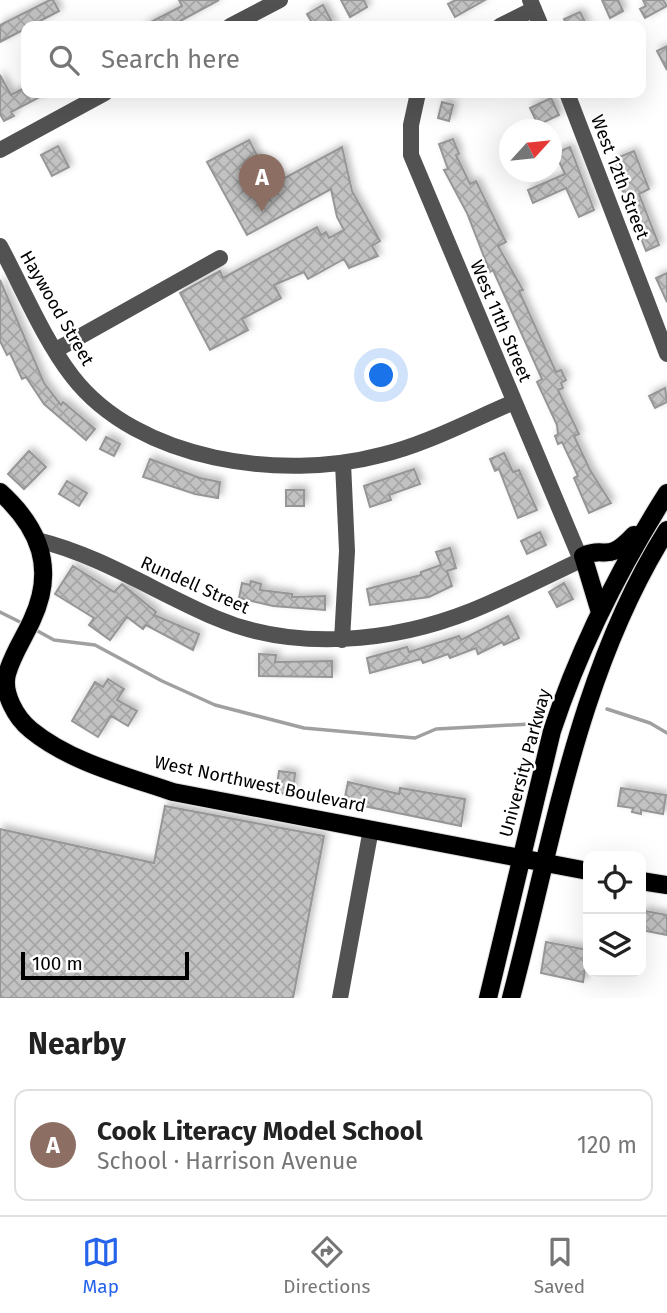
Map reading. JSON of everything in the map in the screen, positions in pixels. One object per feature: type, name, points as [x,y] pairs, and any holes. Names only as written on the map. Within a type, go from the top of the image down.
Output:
[{"type":"main road","name":"West Northwest Boulevard","points":[[0,492],[26,518],[42,555],[43,584],[32,620],[6,676],[4,701],[30,730],[113,772],[173,792],[583,870]]},
{"type":"main road","name":"University Parkway","points":[[488,998],[552,731],[599,609],[667,493]]},
{"type":"main road","points":[[599,609],[581,560],[586,554],[609,554],[621,550],[650,520]]},
{"type":"main road","points":[[511,998],[570,759],[588,702],[624,613],[667,530]]},
{"type":"main road","points":[[646,882],[667,885]]},
{"type":"street","points":[[236,21],[251,7],[280,0]]},
{"type":"street","points":[[507,21],[532,4],[539,21]]},
{"type":"street","points":[[0,150],[96,98]]},
{"type":"street","name":"West 11th Street","points":[[417,98],[411,125],[411,155],[581,560]]},
{"type":"street","name":"West 12th Street","points":[[568,98],[665,343]]},
{"type":"street","name":"Haywood Street","points":[[0,246],[71,375],[106,410],[171,444],[211,456],[256,464],[343,463],[409,446],[514,402]]},
{"type":"street","points":[[56,350],[220,258]]},
{"type":"street","points":[[342,640],[347,551],[343,463]]},
{"type":"street","name":"Rundell Street","points":[[37,540],[71,548],[238,627],[283,636],[342,640],[402,630],[469,612],[581,560]]},
{"type":"street","points":[[340,998],[371,829]]},
{"type":"building","points":[[50,0],[53,0],[59,11],[40,21],[21,21],[21,31],[0,42],[0,25]]},
{"type":"building","points":[[179,0],[219,0],[180,21],[153,21],[182,6]]},
{"type":"building","points":[[341,0],[364,0],[367,7],[350,17]]},
{"type":"building","points":[[456,0],[485,0],[455,17],[448,4]]},
{"type":"building","points":[[602,0],[618,0],[623,11],[610,18]]},
{"type":"building","points":[[643,0],[663,0],[667,6],[645,18],[640,9],[646,6]]},
{"type":"building","points":[[323,5],[331,21],[311,21],[307,14]]},
{"type":"building","points":[[580,12],[584,21],[565,21],[564,19]]},
{"type":"building","points":[[667,46],[667,70],[657,51]]},
{"type":"building","points":[[0,75],[11,95],[21,90],[21,98],[38,98],[11,112],[14,116],[4,121],[0,114]]},
{"type":"building","points":[[551,98],[559,115],[551,119],[535,119],[530,108]]},
{"type":"building","points":[[442,102],[453,105],[449,121],[438,118]]},
{"type":"building","points":[[453,139],[459,154],[456,155],[470,184],[476,181],[506,242],[498,246],[523,290],[519,291],[556,372],[561,370],[566,380],[561,383],[563,388],[558,390],[579,434],[574,436],[590,470],[611,503],[589,513],[574,478],[578,476],[562,442],[558,444],[555,436],[558,434],[557,425],[537,382],[542,379],[493,270],[490,272],[467,213],[444,170],[448,169],[439,144]]},
{"type":"building","points":[[249,140],[272,185],[342,147],[352,191],[380,241],[372,246],[378,256],[349,268],[344,259],[308,279],[304,272],[274,285],[281,298],[242,319],[248,330],[210,350],[180,293],[220,271],[223,278],[317,227],[321,235],[326,232],[329,238],[344,230],[337,217],[331,189],[247,235],[207,162]]},
{"type":"building","points":[[58,146],[69,167],[52,176],[41,155]]},
{"type":"building","points":[[570,147],[594,210],[579,217],[566,188],[533,203],[528,190],[546,182],[562,182],[562,175],[565,174],[562,168],[562,150]]},
{"type":"building","points":[[634,151],[649,189],[639,194],[659,245],[646,251],[621,187],[624,185],[614,159]]},
{"type":"building","points":[[667,273],[667,302],[656,278]]},
{"type":"building","points":[[0,280],[44,383],[61,405],[63,402],[95,429],[86,440],[44,404],[26,377],[22,379],[10,353],[7,355],[0,341]]},
{"type":"building","points":[[665,388],[667,402],[655,408],[649,396]]},
{"type":"building","points":[[106,437],[120,444],[114,456],[100,449]]},
{"type":"building","points":[[29,451],[46,467],[24,489],[8,474]]},
{"type":"building","points":[[504,453],[513,472],[519,470],[537,510],[518,518],[499,469],[495,471],[490,459]]},
{"type":"building","points":[[150,459],[200,478],[220,482],[218,498],[195,494],[143,477]]},
{"type":"building","points":[[414,469],[420,484],[389,495],[391,500],[370,507],[364,486]]},
{"type":"building","points":[[67,481],[87,493],[79,506],[59,494]]},
{"type":"building","points":[[286,490],[304,490],[304,506],[286,506]]},
{"type":"building","points":[[540,532],[546,545],[527,554],[521,541]]},
{"type":"building","points":[[450,548],[456,568],[447,571],[452,586],[429,597],[370,605],[367,589],[421,575],[421,572],[441,565],[436,552]]},
{"type":"building","points":[[73,566],[114,592],[122,584],[156,612],[154,615],[199,634],[193,650],[146,625],[143,629],[127,617],[110,640],[89,625],[94,618],[55,594]]},
{"type":"building","points":[[251,581],[261,584],[260,590],[292,594],[292,597],[325,596],[325,610],[273,606],[239,598],[242,583],[250,585]]},
{"type":"building","points":[[564,583],[573,599],[557,607],[549,592]]},
{"type":"building","points":[[508,616],[519,638],[504,645],[502,642],[478,654],[476,648],[450,658],[448,654],[423,663],[421,659],[370,673],[367,658],[407,647],[409,652],[459,636],[461,640]]},
{"type":"building","points":[[259,654],[276,655],[275,662],[332,661],[332,677],[259,676]]},
{"type":"building","points":[[108,679],[124,689],[117,700],[137,711],[128,726],[111,716],[98,737],[72,721],[95,682],[103,687]]},
{"type":"building","points":[[279,771],[295,773],[293,794],[276,793]]},
{"type":"building","points":[[348,782],[399,794],[400,788],[465,799],[461,826],[344,802]]},
{"type":"building","points":[[621,788],[666,795],[663,814],[641,810],[641,814],[632,812],[633,808],[618,806]]},
{"type":"building","points":[[165,806],[324,836],[293,998],[0,998],[0,829],[154,863]]},
{"type":"building","points":[[646,911],[667,915],[667,935],[646,931]]},
{"type":"building","points":[[546,942],[583,949],[583,982],[541,973]]},
{"type":"waterway","points":[[0,612],[24,624]]},
{"type":"waterway","points":[[34,629],[54,640],[95,645],[162,681],[215,705],[304,728],[415,738],[436,729],[530,724]]},
{"type":"waterway","points":[[607,709],[650,723],[667,733]]},
{"type":"place","name":"Cook Literacy Model School","points":[[262,212]]}]
